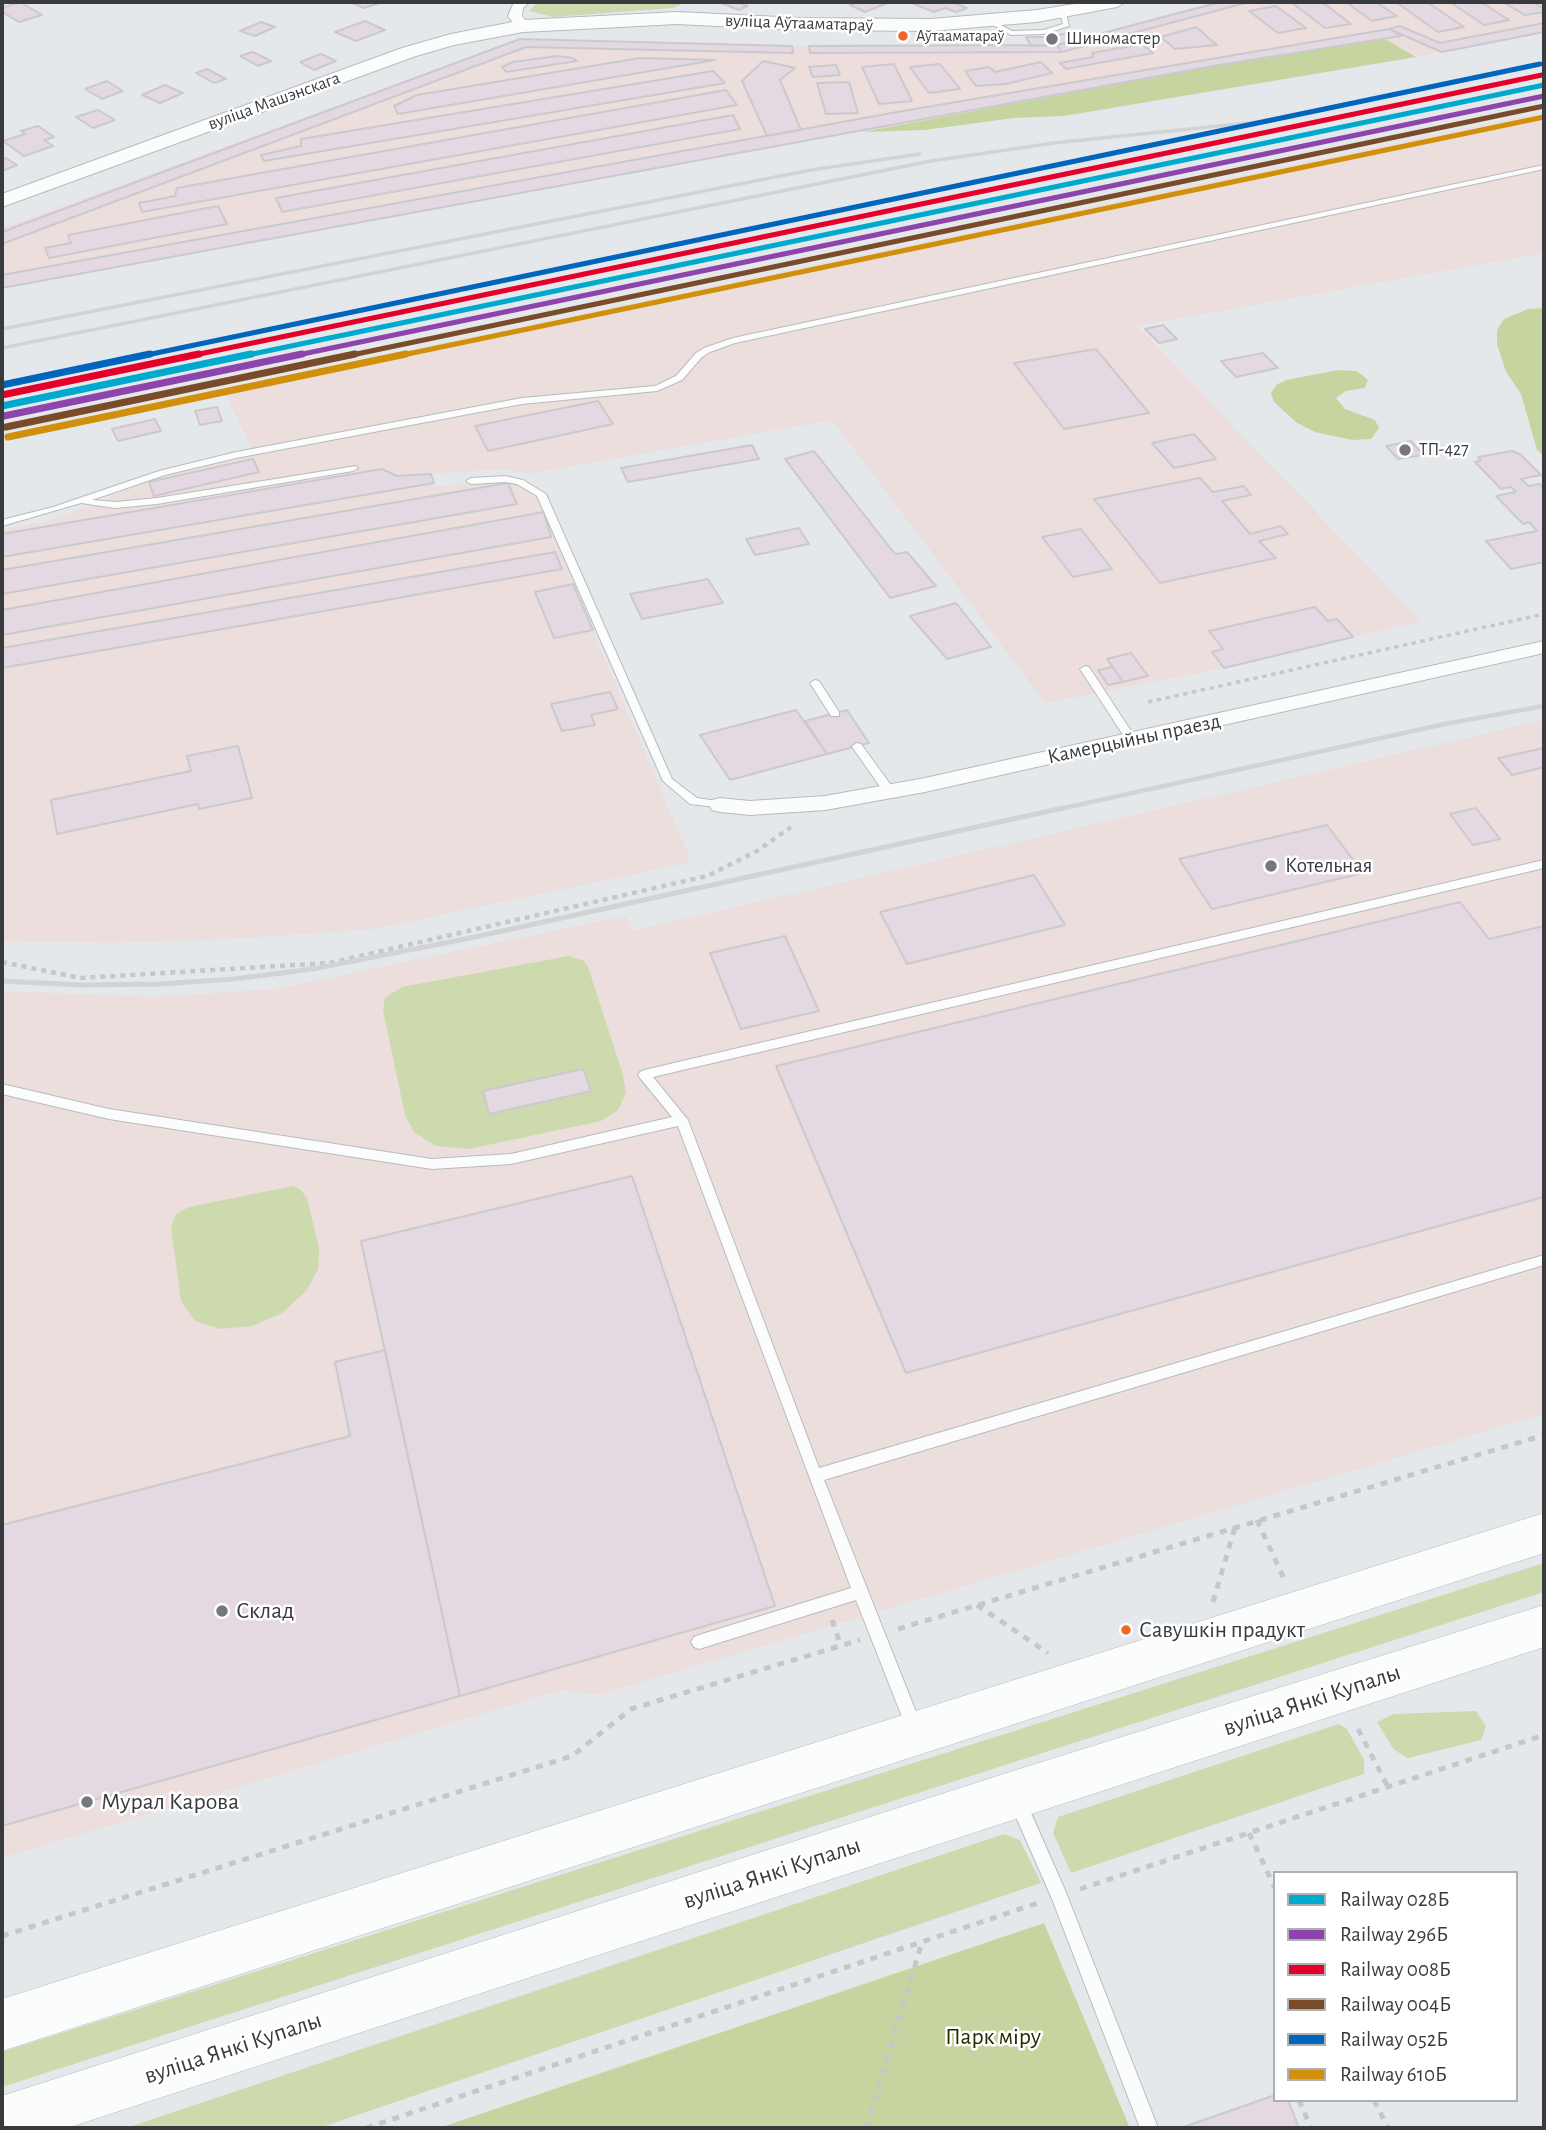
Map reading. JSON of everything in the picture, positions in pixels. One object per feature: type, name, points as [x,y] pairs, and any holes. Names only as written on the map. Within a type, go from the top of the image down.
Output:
[{"type":"main road","name":"вуліца Аўтааматараў","points":[[523,26],[654,18],[900,26],[989,22],[1063,13],[1117,2]]},
{"type":"main road","name":"вуліца Машэнскага","points":[[2,201],[409,52],[451,40],[523,26]]},
{"type":"main road","points":[[2,2025],[1544,1533]]},
{"type":"main road","name":"вуліца Янкі Купалы","points":[[2,2123],[1544,1626]]},
{"type":"street","points":[[523,2],[517,6],[516,16],[523,26]]},
{"type":"street","name":"Камерцыйны праезд","points":[[720,805],[750,808],[825,803],[889,791],[1544,647]]},
{"type":"lane","points":[[2,523],[81,501],[162,473],[236,455],[522,401],[645,391],[679,378],[699,355],[733,341],[1544,167]]},
{"type":"lane","points":[[81,501],[115,505],[157,501],[353,468]]},
{"type":"lane","points":[[471,481],[505,479],[520,482],[541,494],[668,781],[694,801],[720,805]]},
{"type":"lane","points":[[1085,669],[1132,739]]},
{"type":"lane","points":[[815,683],[835,714]]},
{"type":"lane","points":[[857,746],[889,791]]},
{"type":"lane","points":[[916,1734],[815,1476],[682,1120],[644,1075],[1544,864]]},
{"type":"lane","points":[[2,1089],[109,1114],[432,1164],[511,1159],[682,1120]]},
{"type":"lane","points":[[815,1476],[1544,1259]]},
{"type":"lane","points":[[699,1642],[861,1592]]},
{"type":"lane","points":[[1013,1795],[1059,1896],[1149,2128]]},
{"type":"path","points":[[1148,702],[1544,614]]},
{"type":"path","points":[[2,962],[80,978],[329,963],[707,876],[757,851],[825,803]]},
{"type":"path","points":[[2,1936],[572,1756],[631,1709],[1544,1435]]},
{"type":"path","points":[[1257,1520],[1285,1582]]},
{"type":"path","points":[[1202,1606],[1215,1602],[1235,1527]]},
{"type":"path","points":[[976,1605],[1047,1654],[1060,1650]]},
{"type":"path","points":[[1358,1729],[1388,1787]]},
{"type":"path","points":[[366,2128],[1544,1735]]},
{"type":"path","points":[[1249,1833],[1273,1884]]},
{"type":"path","points":[[866,2128],[922,1942]]},
{"type":"path","points":[[1300,2102],[1311,2128]]},
{"type":"path","points":[[1375,2102],[1388,2128]]},
{"type":"shaded area","points":[[1213,2],[1544,2],[1544,32],[1416,57],[1385,39],[1213,66],[2,288],[2,228],[520,39],[799,46],[1057,45]]},
{"type":"shaded area","points":[[1544,112],[1544,253],[1137,326],[1421,621],[1224,668],[1045,703],[832,420],[528,474],[506,469],[431,474],[436,487],[505,479],[532,487],[578,576],[570,578],[689,856],[687,863],[374,929],[230,939],[114,943],[2,941],[2,529],[46,522],[150,481],[254,453],[222,389]]},
{"type":"shaded area","points":[[1544,720],[1544,1414],[598,1695],[562,1690],[2,1858],[2,991],[152,997],[276,989],[625,916],[632,931]]},
{"type":"green space","points":[[538,2],[684,3],[673,8],[553,17],[529,11]]},
{"type":"green space","points":[[1385,39],[1416,57],[1064,116],[1014,118],[925,130],[862,132],[1213,66]]},
{"type":"green space","points":[[1544,308],[1544,456],[1537,450],[1521,394],[1506,372],[1497,344],[1497,330],[1504,319],[1528,309]]},
{"type":"green space","points":[[1338,370],[1357,371],[1368,380],[1365,388],[1346,391],[1336,398],[1345,409],[1375,420],[1379,428],[1371,439],[1352,440],[1315,432],[1297,423],[1274,402],[1271,393],[1276,385],[1286,380]]},
{"type":"green space","points":[[569,956],[584,961],[588,967],[622,1072],[626,1092],[618,1110],[601,1121],[469,1149],[436,1146],[414,1132],[405,1115],[383,1010],[385,998],[402,987]]},
{"type":"green space","points":[[293,1186],[300,1189],[307,1198],[319,1248],[318,1269],[307,1290],[282,1313],[252,1326],[220,1329],[195,1321],[181,1301],[171,1227],[176,1214],[189,1207]]},
{"type":"green space","points":[[1544,1563],[1544,1592],[2,2087],[2,2052]]},
{"type":"green space","points":[[1476,1711],[1486,1726],[1481,1740],[1408,1758],[1394,1750],[1377,1722],[1394,1714]]},
{"type":"green space","points":[[1339,1724],[1347,1729],[1364,1760],[1364,1774],[1071,1873],[1053,1833],[1058,1817]]},
{"type":"green space","points":[[1004,1834],[1020,1840],[1041,1883],[319,2128],[126,2128]]},
{"type":"green space","name":"Парк міру","points":[[1044,1923],[1130,2128],[439,2128]]},
{"type":"building","points":[[20,2],[42,15],[19,22],[2,12],[2,8]]},
{"type":"building","points":[[350,2],[383,2],[364,8]]},
{"type":"building","points":[[708,2],[736,2],[748,6],[739,10],[721,3]]},
{"type":"building","points":[[859,2],[885,4],[865,12],[850,5]]},
{"type":"building","points":[[909,2],[952,2],[967,8],[956,12],[945,8],[934,12]]},
{"type":"building","points":[[1221,2],[1249,2],[1062,52],[1057,45]]},
{"type":"building","points":[[1291,2],[1322,2],[1351,24],[1325,28]]},
{"type":"building","points":[[1346,2],[1376,2],[1397,16],[1372,21]]},
{"type":"building","points":[[1396,2],[1427,2],[1464,27],[1438,32]]},
{"type":"building","points":[[1450,2],[1481,2],[1509,20],[1484,25]]},
{"type":"building","points":[[1503,2],[1533,2],[1544,9],[1544,12],[1525,15]]},
{"type":"building","points":[[1276,6],[1306,28],[1278,33],[1249,11]]},
{"type":"building","points":[[365,21],[385,30],[356,41],[335,32]]},
{"type":"building","points":[[261,22],[275,27],[255,36],[240,31]]},
{"type":"building","points":[[1544,23],[1544,32],[1442,52],[1389,29],[1400,26],[1440,43]]},
{"type":"building","points":[[1196,27],[1217,45],[1175,49],[1161,37]]},
{"type":"building","points":[[1389,29],[1401,36],[1213,66],[2,288],[2,275],[897,112]]},
{"type":"building","name":"Шиномастер","points":[[1072,32],[1079,40],[1057,45],[1031,46],[1026,37],[1049,37]]},
{"type":"building","points":[[520,39],[792,46],[793,53],[526,47],[2,244],[2,232]]},
{"type":"building","points":[[1142,44],[1153,53],[1066,69],[1060,63],[1093,57],[1092,53]]},
{"type":"building","points":[[1057,45],[1062,52],[810,53],[809,46]]},
{"type":"building","points":[[253,52],[271,61],[258,66],[240,56]]},
{"type":"building","points":[[321,54],[336,61],[314,70],[300,62]]},
{"type":"building","points":[[557,56],[577,61],[506,72],[502,67],[513,62]]},
{"type":"building","points":[[640,58],[715,60],[398,114],[394,106],[417,95]]},
{"type":"building","points":[[763,61],[795,68],[780,80],[801,130],[767,136],[742,81]]},
{"type":"building","points":[[1041,62],[1052,73],[1006,84],[976,86],[965,71],[989,67],[995,72]]},
{"type":"building","points":[[894,64],[912,101],[879,104],[862,67]]},
{"type":"building","points":[[940,64],[960,89],[929,93],[910,67]]},
{"type":"building","points":[[836,65],[840,75],[813,77],[809,67]]},
{"type":"building","points":[[207,69],[226,79],[214,83],[196,73]]},
{"type":"building","points":[[713,71],[725,83],[264,161],[261,155],[301,146],[301,139]]},
{"type":"building","points":[[107,81],[123,91],[102,99],[85,89]]},
{"type":"building","points":[[849,82],[858,113],[826,114],[817,83]]},
{"type":"building","points":[[165,85],[183,93],[160,103],[142,95]]},
{"type":"building","points":[[726,90],[737,105],[142,212],[139,203],[175,196],[177,188]]},
{"type":"building","points":[[98,110],[115,120],[93,128],[76,117]]},
{"type":"building","points":[[733,115],[740,129],[282,212],[276,198]]},
{"type":"building","points":[[38,126],[54,137],[44,140],[53,146],[24,156],[3,141],[25,134],[21,131]]},
{"type":"building","points":[[6,158],[17,165],[2,171],[2,159]]},
{"type":"building","points":[[218,206],[227,224],[49,258],[45,248],[71,243],[68,235]]},
{"type":"building","points":[[1163,325],[1177,339],[1159,343],[1145,329]]},
{"type":"building","points":[[1096,349],[1149,413],[1064,429],[1014,363]]},
{"type":"building","points":[[1263,353],[1278,368],[1236,377],[1221,361]]},
{"type":"building","points":[[598,401],[613,424],[488,451],[475,426]]},
{"type":"building","points":[[217,407],[222,421],[200,425],[195,411]]},
{"type":"building","points":[[155,419],[161,431],[118,441],[112,429]]},
{"type":"building","points":[[1194,434],[1216,459],[1174,468],[1152,443]]},
{"type":"building","name":"ТП-427","points":[[1411,441],[1423,455],[1398,459],[1386,446]]},
{"type":"building","points":[[752,445],[759,459],[628,482],[621,468]]},
{"type":"building","points":[[814,451],[895,554],[907,552],[936,586],[890,598],[785,459]]},
{"type":"building","points":[[1512,451],[1520,454],[1541,475],[1521,479],[1529,486],[1540,484],[1544,489],[1544,562],[1511,569],[1486,541],[1537,531],[1529,522],[1523,524],[1496,496],[1516,492],[1511,487],[1501,489],[1475,462],[1481,460],[1478,457]]},
{"type":"building","points":[[253,459],[259,472],[154,496],[149,482]]},
{"type":"building","points":[[382,469],[397,476],[431,474],[434,483],[2,557],[2,534]]},
{"type":"building","points":[[1200,478],[1213,492],[1244,486],[1251,495],[1222,501],[1250,534],[1281,526],[1288,534],[1259,541],[1276,558],[1160,583],[1094,499]]},
{"type":"building","points":[[508,483],[517,504],[2,594],[2,570]]},
{"type":"building","points":[[544,512],[551,537],[2,635],[2,610]]},
{"type":"building","points":[[799,528],[809,544],[755,555],[746,539]]},
{"type":"building","points":[[1081,529],[1112,569],[1073,577],[1042,537]]},
{"type":"building","points":[[555,552],[562,569],[2,668],[2,648]]},
{"type":"building","points":[[708,579],[723,603],[642,619],[630,594]]},
{"type":"building","points":[[573,584],[593,630],[554,638],[535,592]]},
{"type":"building","points":[[956,603],[991,647],[947,659],[910,616]]},
{"type":"building","points":[[1315,607],[1328,621],[1337,619],[1353,637],[1224,668],[1212,652],[1223,649],[1209,631]]},
{"type":"building","points":[[1131,653],[1148,676],[1123,682],[1107,659]]},
{"type":"building","points":[[1113,667],[1123,682],[1108,685],[1098,670]]},
{"type":"building","points":[[610,692],[618,709],[591,715],[595,725],[562,731],[551,704]]},
{"type":"building","points":[[796,710],[827,754],[730,780],[700,735]]},
{"type":"building","points":[[847,710],[869,743],[827,754],[805,721]]},
{"type":"building","points":[[238,746],[252,798],[199,809],[198,804],[57,834],[51,800],[191,771],[187,756]]},
{"type":"building","points":[[1544,748],[1544,767],[1512,775],[1498,758]]},
{"type":"building","points":[[1476,808],[1500,839],[1473,845],[1450,814]]},
{"type":"building","name":"Котельная","points":[[1327,825],[1363,873],[1212,909],[1179,859]]},
{"type":"building","points":[[1034,875],[1065,925],[907,964],[880,912]]},
{"type":"building","points":[[1460,902],[1489,939],[1544,926],[1544,1197],[906,1373],[776,1066]]},
{"type":"building","points":[[785,936],[819,1011],[741,1029],[710,953]]},
{"type":"building","points":[[583,1069],[591,1091],[489,1114],[483,1091]]},
{"type":"building","points":[[632,1176],[775,1606],[460,1696],[361,1241]]},
{"type":"building","name":"Склад","points":[[385,1350],[460,1696],[2,1826],[2,1525],[350,1436],[335,1362]]},
{"type":"building","points":[[1273,2096],[1273,2102],[1289,2102],[1299,2128],[1181,2128]]},
{"type":"railway","points":[[2,348],[931,161],[1054,143],[1257,122],[1544,64]]},
{"type":"railway","points":[[2,329],[811,170],[920,154]]},
{"type":"railway","points":[[1055,810],[1445,724],[1544,706]]},
{"type":"railway","points":[[2,981],[81,985],[160,984],[234,979],[313,969],[475,937],[1063,808]]},
{"type":"rail line","name":"052Б","points":[[2,385],[1540,64]]},
{"type":"rail line","name":"008Б","points":[[2,395],[1542,75]]},
{"type":"rail line","name":"028Б","points":[[2,406],[1544,85]]},
{"type":"rail line","name":"296Б","points":[[4,416],[1544,96]]},
{"type":"rail line","name":"004Б","points":[[6,427],[1544,106]]},
{"type":"rail line","name":"610Б","points":[[8,437],[1544,117]]},
{"type":"place","name":"Аўтааматараў","points":[[903,36]]},
{"type":"place","name":"Шиномастер","points":[[1052,39]]},
{"type":"place","name":"ТП-427","points":[[1405,450]]},
{"type":"place","name":"Котельная","points":[[1271,866]]},
{"type":"place","name":"Склад","points":[[222,1611]]},
{"type":"place","name":"Савушкін прадукт","points":[[1126,1630]]},
{"type":"place","name":"Мурал Карова","points":[[87,1802]]}]
